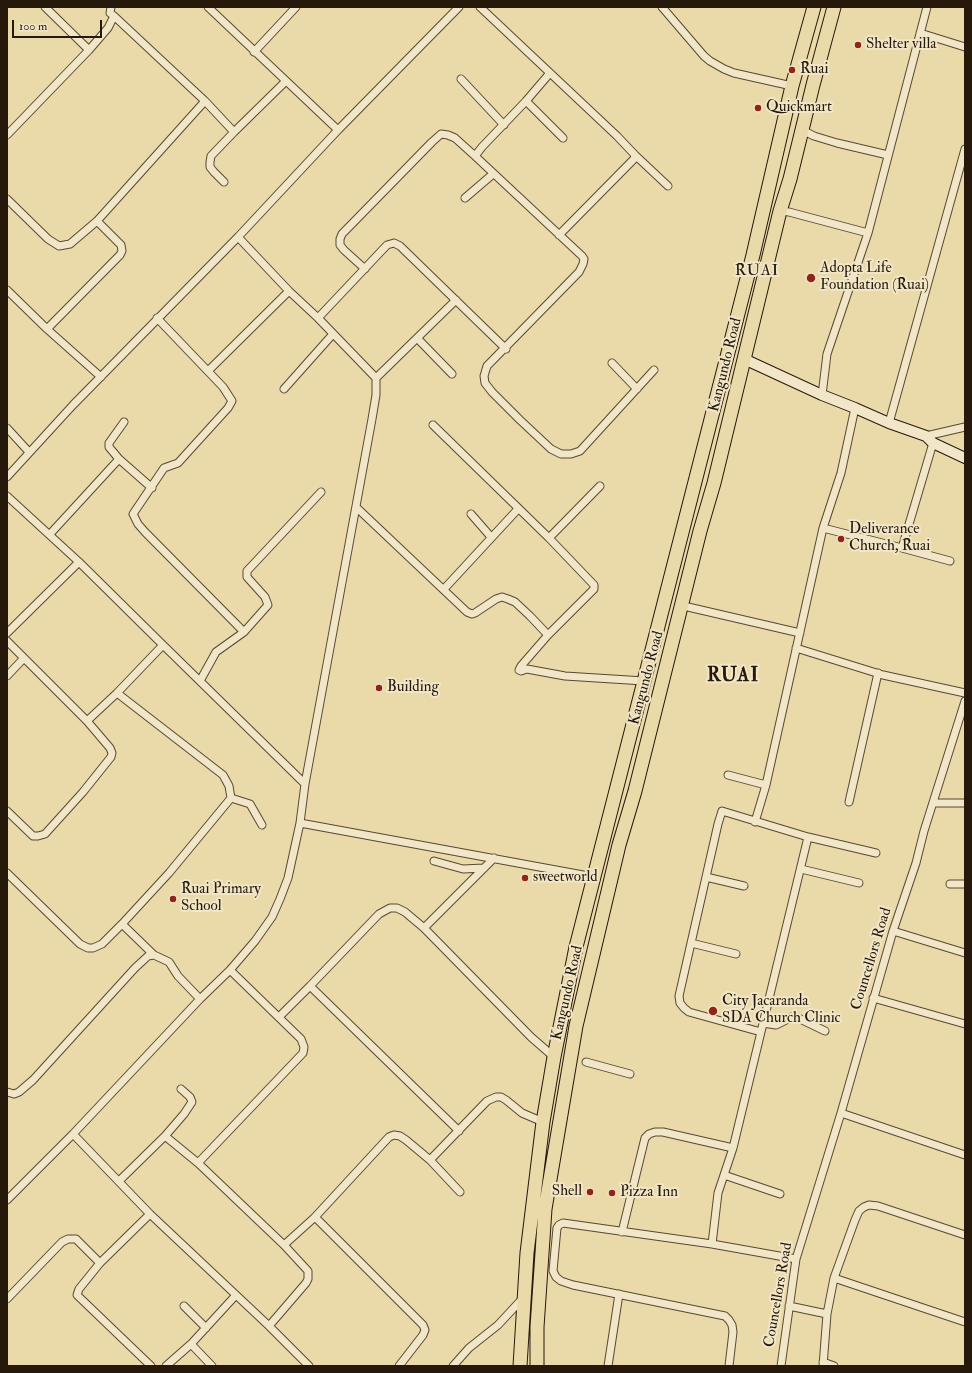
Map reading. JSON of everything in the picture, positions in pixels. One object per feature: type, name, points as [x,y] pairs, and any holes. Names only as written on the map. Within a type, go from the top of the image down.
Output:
[{"type":"highway","name":"Kangundo Road","points":[[520,1366],[527,1246],[531,1208],[554,1056],[576,947],[753,255],[792,86],[814,7]]},
{"type":"highway","name":"Kangundo Road","points":[[537,1366],[537,1327],[545,1209],[576,1026],[619,845],[635,791],[700,531],[714,483],[780,211],[790,178],[834,7]]},
{"type":"highway","points":[[784,121],[802,128]]},
{"type":"highway","points":[[531,1208],[545,1209]]},
{"type":"highway","points":[[527,1246],[542,1248]]},
{"type":"highway","points":[[522,1330],[537,1327]]},
{"type":"street","points":[[45,7],[89,50]]},
{"type":"street","points":[[111,7],[110,12],[206,101],[234,132]]},
{"type":"street","points":[[208,7],[338,130]]},
{"type":"street","points":[[254,52],[296,7]]},
{"type":"street","points":[[7,477],[157,318],[238,237],[338,130],[459,7]]},
{"type":"street","points":[[480,7],[668,186]]},
{"type":"street","points":[[662,7],[710,61],[734,73],[792,86]]},
{"type":"street","points":[[822,395],[826,354],[868,233],[927,7]]},
{"type":"street","points":[[7,135],[89,50],[108,28],[114,16]]},
{"type":"street","points":[[920,33],[965,46]]},
{"type":"street","points":[[475,156],[550,73]]},
{"type":"street","points":[[460,79],[504,125]]},
{"type":"street","points":[[224,182],[214,172],[210,162],[211,156],[286,81]]},
{"type":"street","points":[[7,199],[48,239],[60,246],[70,244],[97,221],[206,101]]},
{"type":"street","points":[[526,101],[563,138]]},
{"type":"street","points":[[802,128],[816,136],[837,143],[888,155]]},
{"type":"street","points":[[365,269],[340,245],[342,234],[432,142],[441,134],[448,135],[455,138],[475,156],[584,259],[579,272],[506,349],[487,366],[484,376],[486,383],[492,392],[520,420],[556,452],[571,454],[580,451],[654,370]]},
{"type":"street","points":[[889,424],[964,160],[965,149]]},
{"type":"street","points":[[559,235],[634,159],[635,155]]},
{"type":"street","points":[[465,198],[493,174]]},
{"type":"street","points":[[780,211],[789,212],[868,233]]},
{"type":"street","points":[[47,329],[120,255],[122,251],[121,245],[97,221]]},
{"type":"street","points":[[7,1200],[10,1192],[73,1134],[200,999],[230,970],[255,941],[272,917],[288,878],[300,823],[305,784],[376,395],[376,378],[318,318],[289,291],[238,237]]},
{"type":"street","points":[[318,318],[387,245],[394,243],[397,244],[506,349]]},
{"type":"street","points":[[208,371],[289,291]]},
{"type":"street","points":[[8,294],[101,377]]},
{"type":"street","points":[[376,378],[456,300]]},
{"type":"street","points":[[157,318],[223,387],[232,401],[228,408],[178,463],[164,468],[152,488],[133,514],[138,524],[244,632]]},
{"type":"street","points":[[284,389],[333,334]]},
{"type":"street","points":[[417,338],[452,374]]},
{"type":"street","points":[[744,359],[822,395],[930,440],[965,458]]},
{"type":"street","points":[[612,363],[637,389]]},
{"type":"street","points":[[755,822],[766,785],[823,528],[840,473],[856,408]]},
{"type":"street","points":[[124,422],[109,443],[109,447],[119,459],[152,488]]},
{"type":"street","points":[[433,425],[518,509],[550,538],[594,586],[594,589],[548,635],[519,670],[527,669],[565,676],[644,681]]},
{"type":"street","points":[[930,440],[965,427]]},
{"type":"street","points":[[7,428],[29,452]]},
{"type":"street","points":[[902,548],[930,440]]},
{"type":"street","points":[[50,534],[119,459]]},
{"type":"street","points":[[550,538],[600,486]]},
{"type":"street","points":[[200,681],[216,652],[244,632],[268,605],[265,597],[247,577],[247,571],[321,492]]},
{"type":"street","points":[[7,496],[79,562],[305,784]]},
{"type":"street","points":[[356,507],[466,612],[472,614],[479,612],[496,599],[502,597],[515,602],[548,635]]},
{"type":"street","points":[[444,590],[518,509]]},
{"type":"street","points":[[471,514],[492,537]]},
{"type":"street","points":[[823,528],[950,561]]},
{"type":"street","points":[[7,633],[79,562]]},
{"type":"street","points":[[688,607],[800,633]]},
{"type":"street","points":[[7,641],[87,721],[110,748],[112,753],[109,760],[83,792],[45,834],[33,836],[7,811]]},
{"type":"street","points":[[87,721],[117,693],[163,645]]},
{"type":"street","points":[[796,648],[883,675],[965,694]]},
{"type":"street","points":[[7,676],[24,658]]},
{"type":"street","points":[[849,802],[878,673]]},
{"type":"street","points":[[7,873],[80,944],[88,948],[98,947],[122,924],[169,873],[231,798],[229,786],[224,775],[117,693]]},
{"type":"street","name":"Councellors Road","points":[[780,1366],[796,1259],[841,1113],[893,931],[916,863],[965,701]]},
{"type":"street","points":[[728,775],[766,785]]},
{"type":"street","points":[[231,798],[250,804],[262,825]]},
{"type":"street","points":[[933,803],[965,803]]},
{"type":"street","points":[[761,1032],[689,1012],[680,1003],[679,996],[722,811],[808,837],[876,853]]},
{"type":"street","points":[[300,823],[594,877]]},
{"type":"street","points":[[712,1244],[718,1193],[733,1148],[808,837]]},
{"type":"street","points":[[424,928],[494,858]]},
{"type":"street","points":[[434,861],[463,869],[484,868]]},
{"type":"street","points":[[801,869],[859,883]]},
{"type":"street","points":[[706,877],[744,886]]},
{"type":"street","points":[[950,884],[965,884]]},
{"type":"street","points":[[279,1017],[379,914],[390,908],[397,908],[405,912],[424,928],[531,1037],[554,1056]]},
{"type":"street","points":[[122,924],[154,955],[169,962],[178,976],[200,999]]},
{"type":"street","points":[[893,931],[965,953]]},
{"type":"street","points":[[691,943],[736,954]]},
{"type":"street","points":[[7,1092],[14,1094],[19,1092],[29,1083],[135,968],[148,956],[154,955]]},
{"type":"street","points":[[198,1163],[303,1053],[304,1047],[301,1039],[230,970]]},
{"type":"street","points":[[310,986],[459,1131]]},
{"type":"street","points":[[873,998],[965,1024]]},
{"type":"street","points":[[763,1023],[776,1025],[794,1016],[825,1031]]},
{"type":"street","points":[[586,1062],[630,1074]]},
{"type":"street","points":[[119,1181],[165,1136],[184,1114],[192,1102],[190,1096],[181,1089]]},
{"type":"street","points":[[430,1160],[487,1101],[496,1097],[501,1097],[522,1113],[543,1122]]},
{"type":"street","points":[[841,1113],[965,1155]]},
{"type":"street","points":[[622,1232],[645,1138],[649,1134],[663,1132],[733,1148]]},
{"type":"street","points":[[73,1134],[150,1214],[269,1326],[309,1366]]},
{"type":"street","points":[[284,1245],[315,1216],[389,1137],[394,1135],[400,1136],[430,1160],[460,1192]]},
{"type":"street","points":[[165,1136],[198,1163],[284,1245],[308,1271],[308,1279],[306,1282],[269,1326]]},
{"type":"street","points":[[724,1176],[780,1194]]},
{"type":"street","points":[[834,1366],[823,1364],[827,1314],[834,1278],[855,1220],[859,1211],[864,1206],[878,1206],[965,1235]]},
{"type":"street","points":[[150,1214],[100,1263],[78,1288],[77,1295],[151,1366]]},
{"type":"street","points":[[315,1216],[424,1325],[424,1335],[401,1365]]},
{"type":"street","points":[[729,1366],[733,1332],[732,1325],[725,1316],[569,1284],[556,1277],[554,1271],[554,1257],[557,1228],[560,1225],[567,1224],[712,1244],[796,1259]]},
{"type":"street","points":[[7,1299],[62,1242],[68,1239],[76,1239],[100,1263]]},
{"type":"street","points":[[540,1276],[556,1277]]},
{"type":"street","points":[[834,1278],[965,1322]]},
{"type":"street","points":[[608,1366],[619,1294]]},
{"type":"street","points":[[166,1366],[191,1344],[236,1295]]},
{"type":"street","points":[[453,1366],[469,1348],[498,1325],[524,1296]]},
{"type":"street","points":[[184,1306],[206,1328]]},
{"type":"street","points":[[789,1306],[827,1314]]},
{"type":"street","points":[[191,1344],[212,1366]]},
{"type":"place","name":"Shelter villa","points":[[858,45]]},
{"type":"place","name":"Ruai","points":[[792,70]]},
{"type":"place","name":"Quickmart","points":[[758,108]]},
{"type":"place","name":"Adopta Life Foundation (Ruai)","points":[[811,278]]},
{"type":"place","name":"Deliverance Church, Ruai","points":[[841,539]]},
{"type":"place","name":"Building","points":[[379,688]]},
{"type":"place","name":"sweetworld","points":[[525,878]]},
{"type":"place","name":"Ruai Primary School","points":[[173,899]]},
{"type":"place","name":"City Jacaranda SDA Church Clinic","points":[[713,1011]]},
{"type":"place","name":"Shell","points":[[590,1192]]},
{"type":"place","name":"Pizza Inn","points":[[612,1193]]},
{"type":"district","name":"RUAI","points":[[757,272]]},
{"type":"district","name":"RUAI","points":[[733,677]]}]
